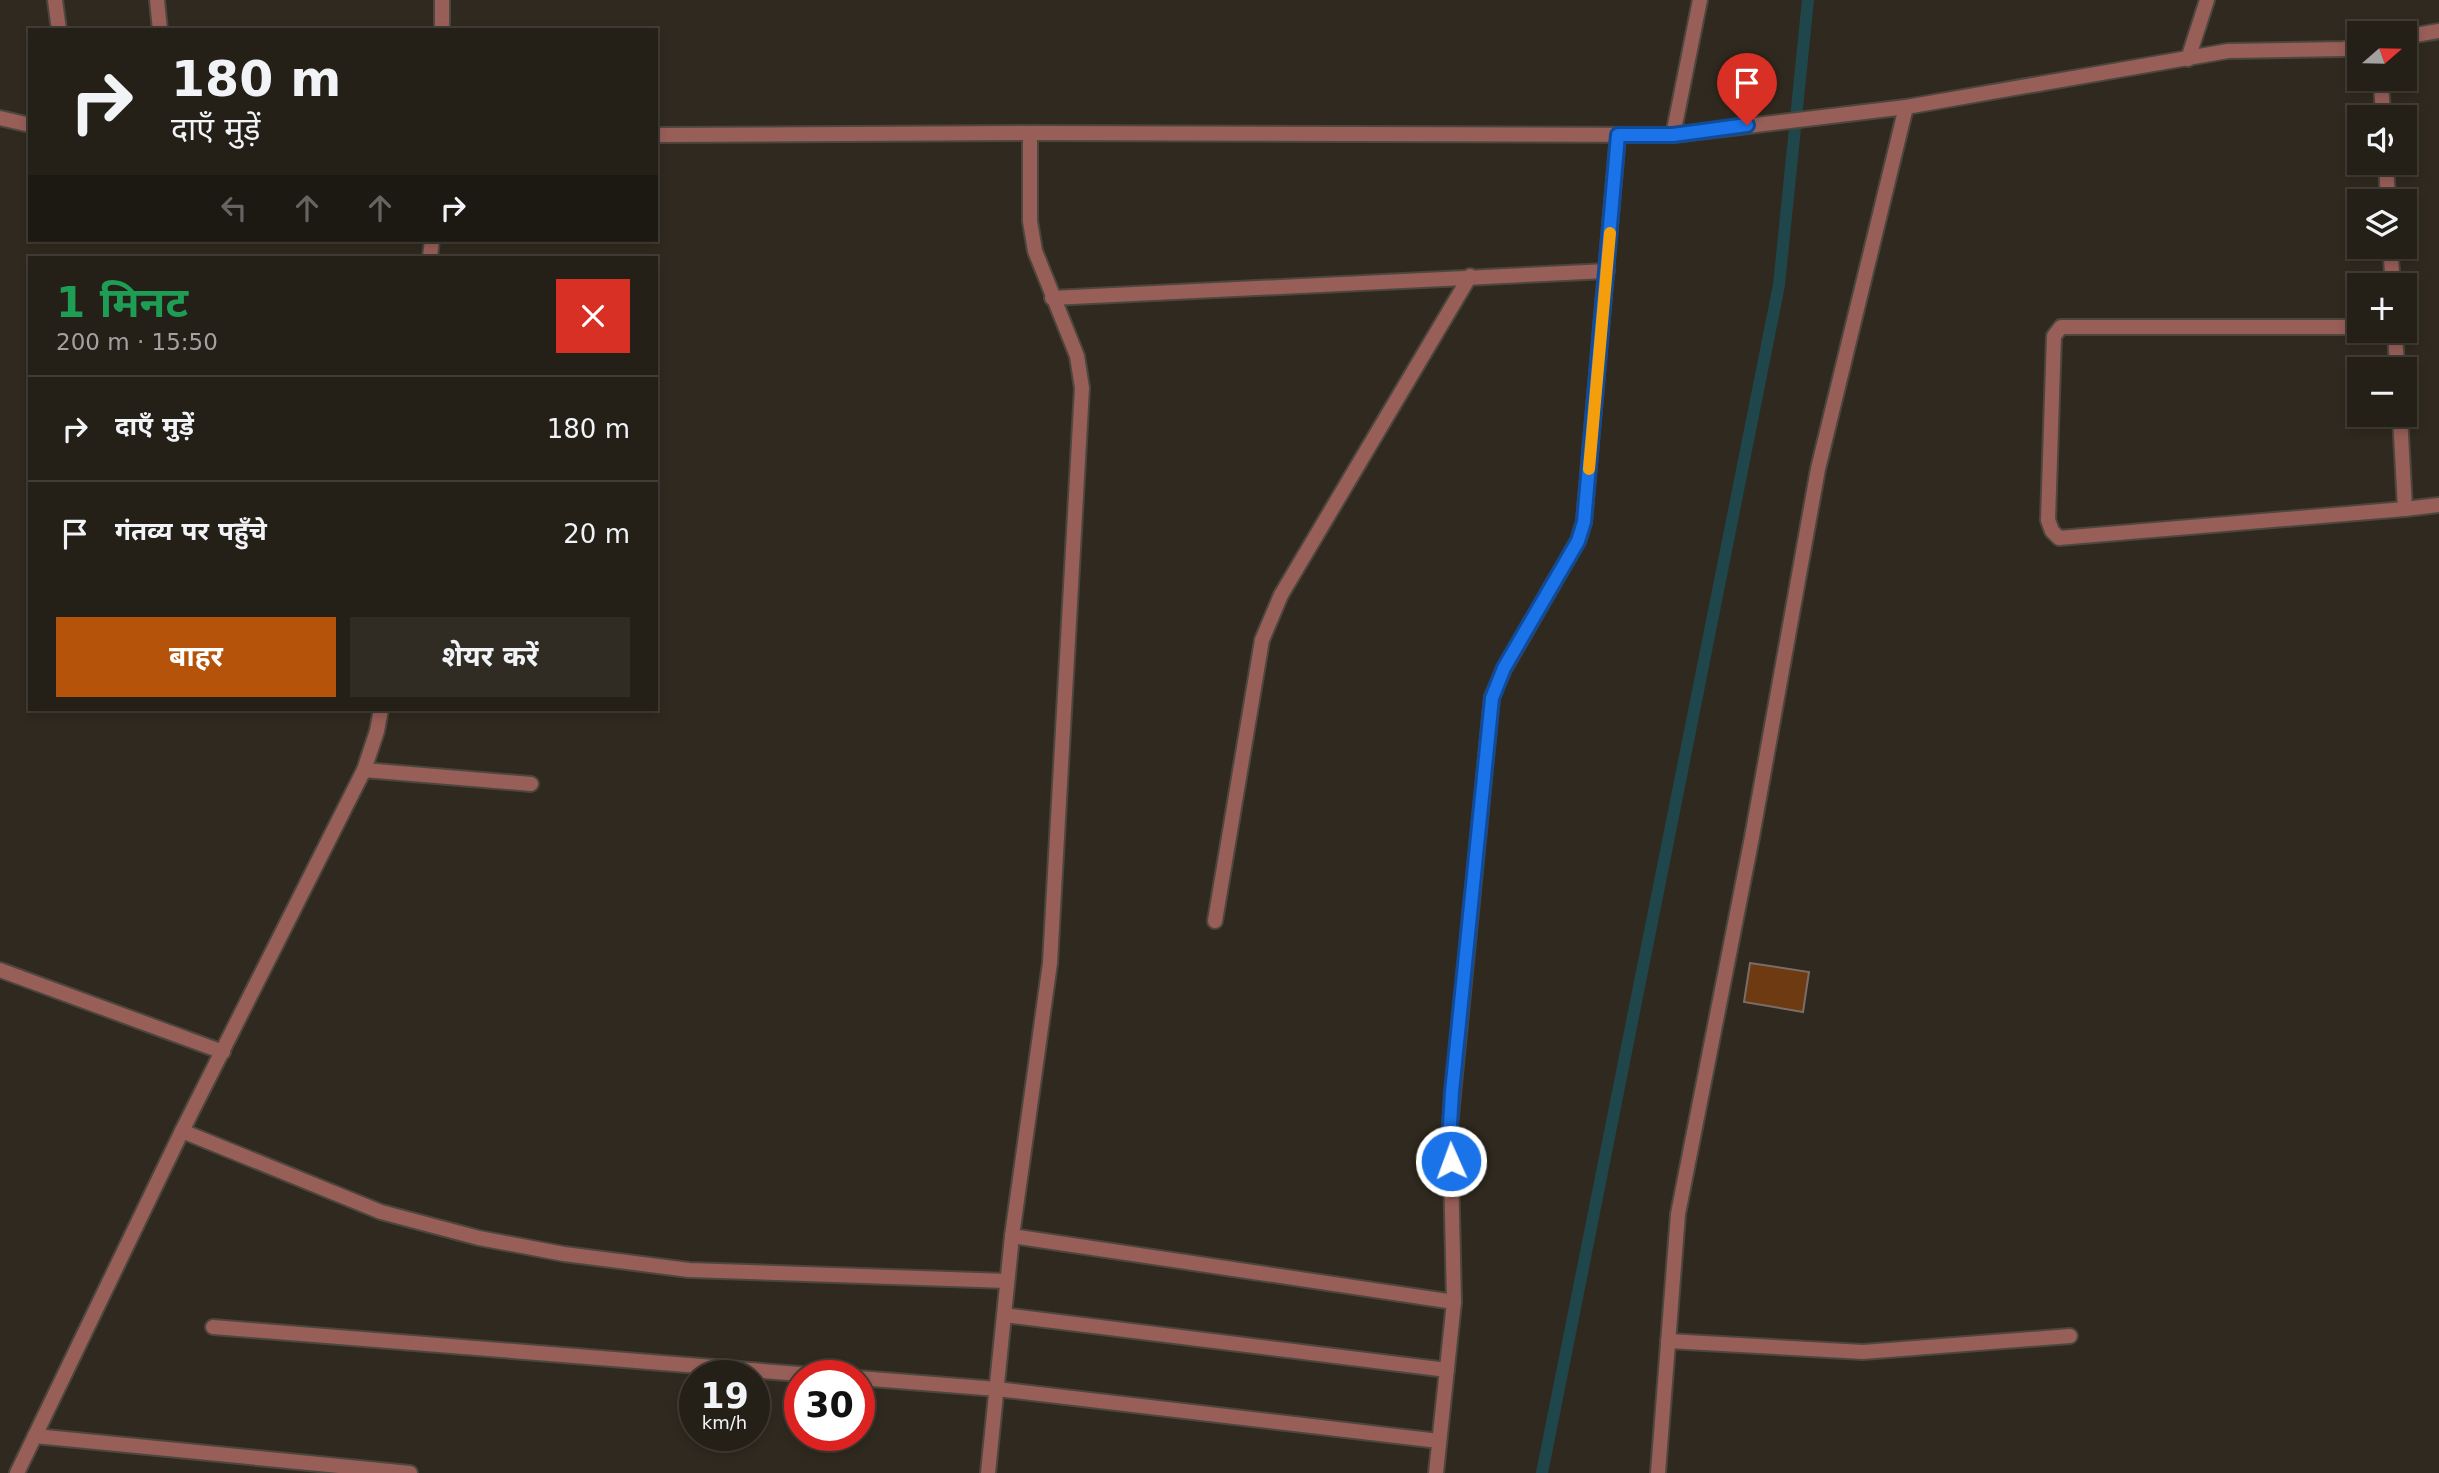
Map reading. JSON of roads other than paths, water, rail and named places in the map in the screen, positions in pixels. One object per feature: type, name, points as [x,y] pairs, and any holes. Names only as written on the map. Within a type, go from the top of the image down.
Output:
[{"type":"street","points":[[55,0],[59,28]]},
{"type":"street","points":[[157,0],[160,28]]},
{"type":"street","points":[[442,0],[442,28]]},
{"type":"street","points":[[1673,135],[1700,0]]},
{"type":"street","points":[[2188,59],[2207,0]]},
{"type":"street","points":[[2417,35],[2439,31]]},
{"type":"street","points":[[658,135],[1673,135],[1906,107],[2228,51],[2347,48]]},
{"type":"street","points":[[1658,1473],[1678,1214],[1752,837],[1818,469],[1906,107]]},
{"type":"street","points":[[0,118],[28,125]]},
{"type":"street","points":[[988,1473],[1012,1236],[1050,963],[1082,388],[1077,356],[1035,251],[1030,221],[1030,133]]},
{"type":"street","points":[[1436,1473],[1454,1302],[1450,1125],[1492,698],[1504,668],[1578,541],[1584,522],[1618,135]]},
{"type":"street","points":[[1052,298],[1607,271]]},
{"type":"street","points":[[1215,921],[1262,640],[1281,595],[1469,276]]},
{"type":"street","points":[[2347,327],[2061,327],[2054,336],[2048,520],[2052,531],[2059,538],[2439,505]]},
{"type":"street","points":[[2401,427],[2404,509]]},
{"type":"street","points":[[17,1473],[182,1131],[364,770],[381,711]]},
{"type":"street","points":[[364,770],[531,784]]},
{"type":"street","points":[[0,970],[223,1052]]},
{"type":"street","points":[[182,1131],[380,1212],[479,1238],[564,1254],[689,1270],[1007,1281]]},
{"type":"street","points":[[1012,1236],[1454,1302]]},
{"type":"street","points":[[1004,1315],[1447,1370]]},
{"type":"street","points":[[213,1327],[784,1373]]},
{"type":"street","points":[[1668,1341],[1863,1352],[2070,1336]]},
{"type":"street","points":[[875,1379],[997,1389],[1439,1441]]},
{"type":"street","points":[[35,1436],[410,1473]]},
{"type":"waterway","points":[[1542,1473],[1779,285],[1808,0]]}]
